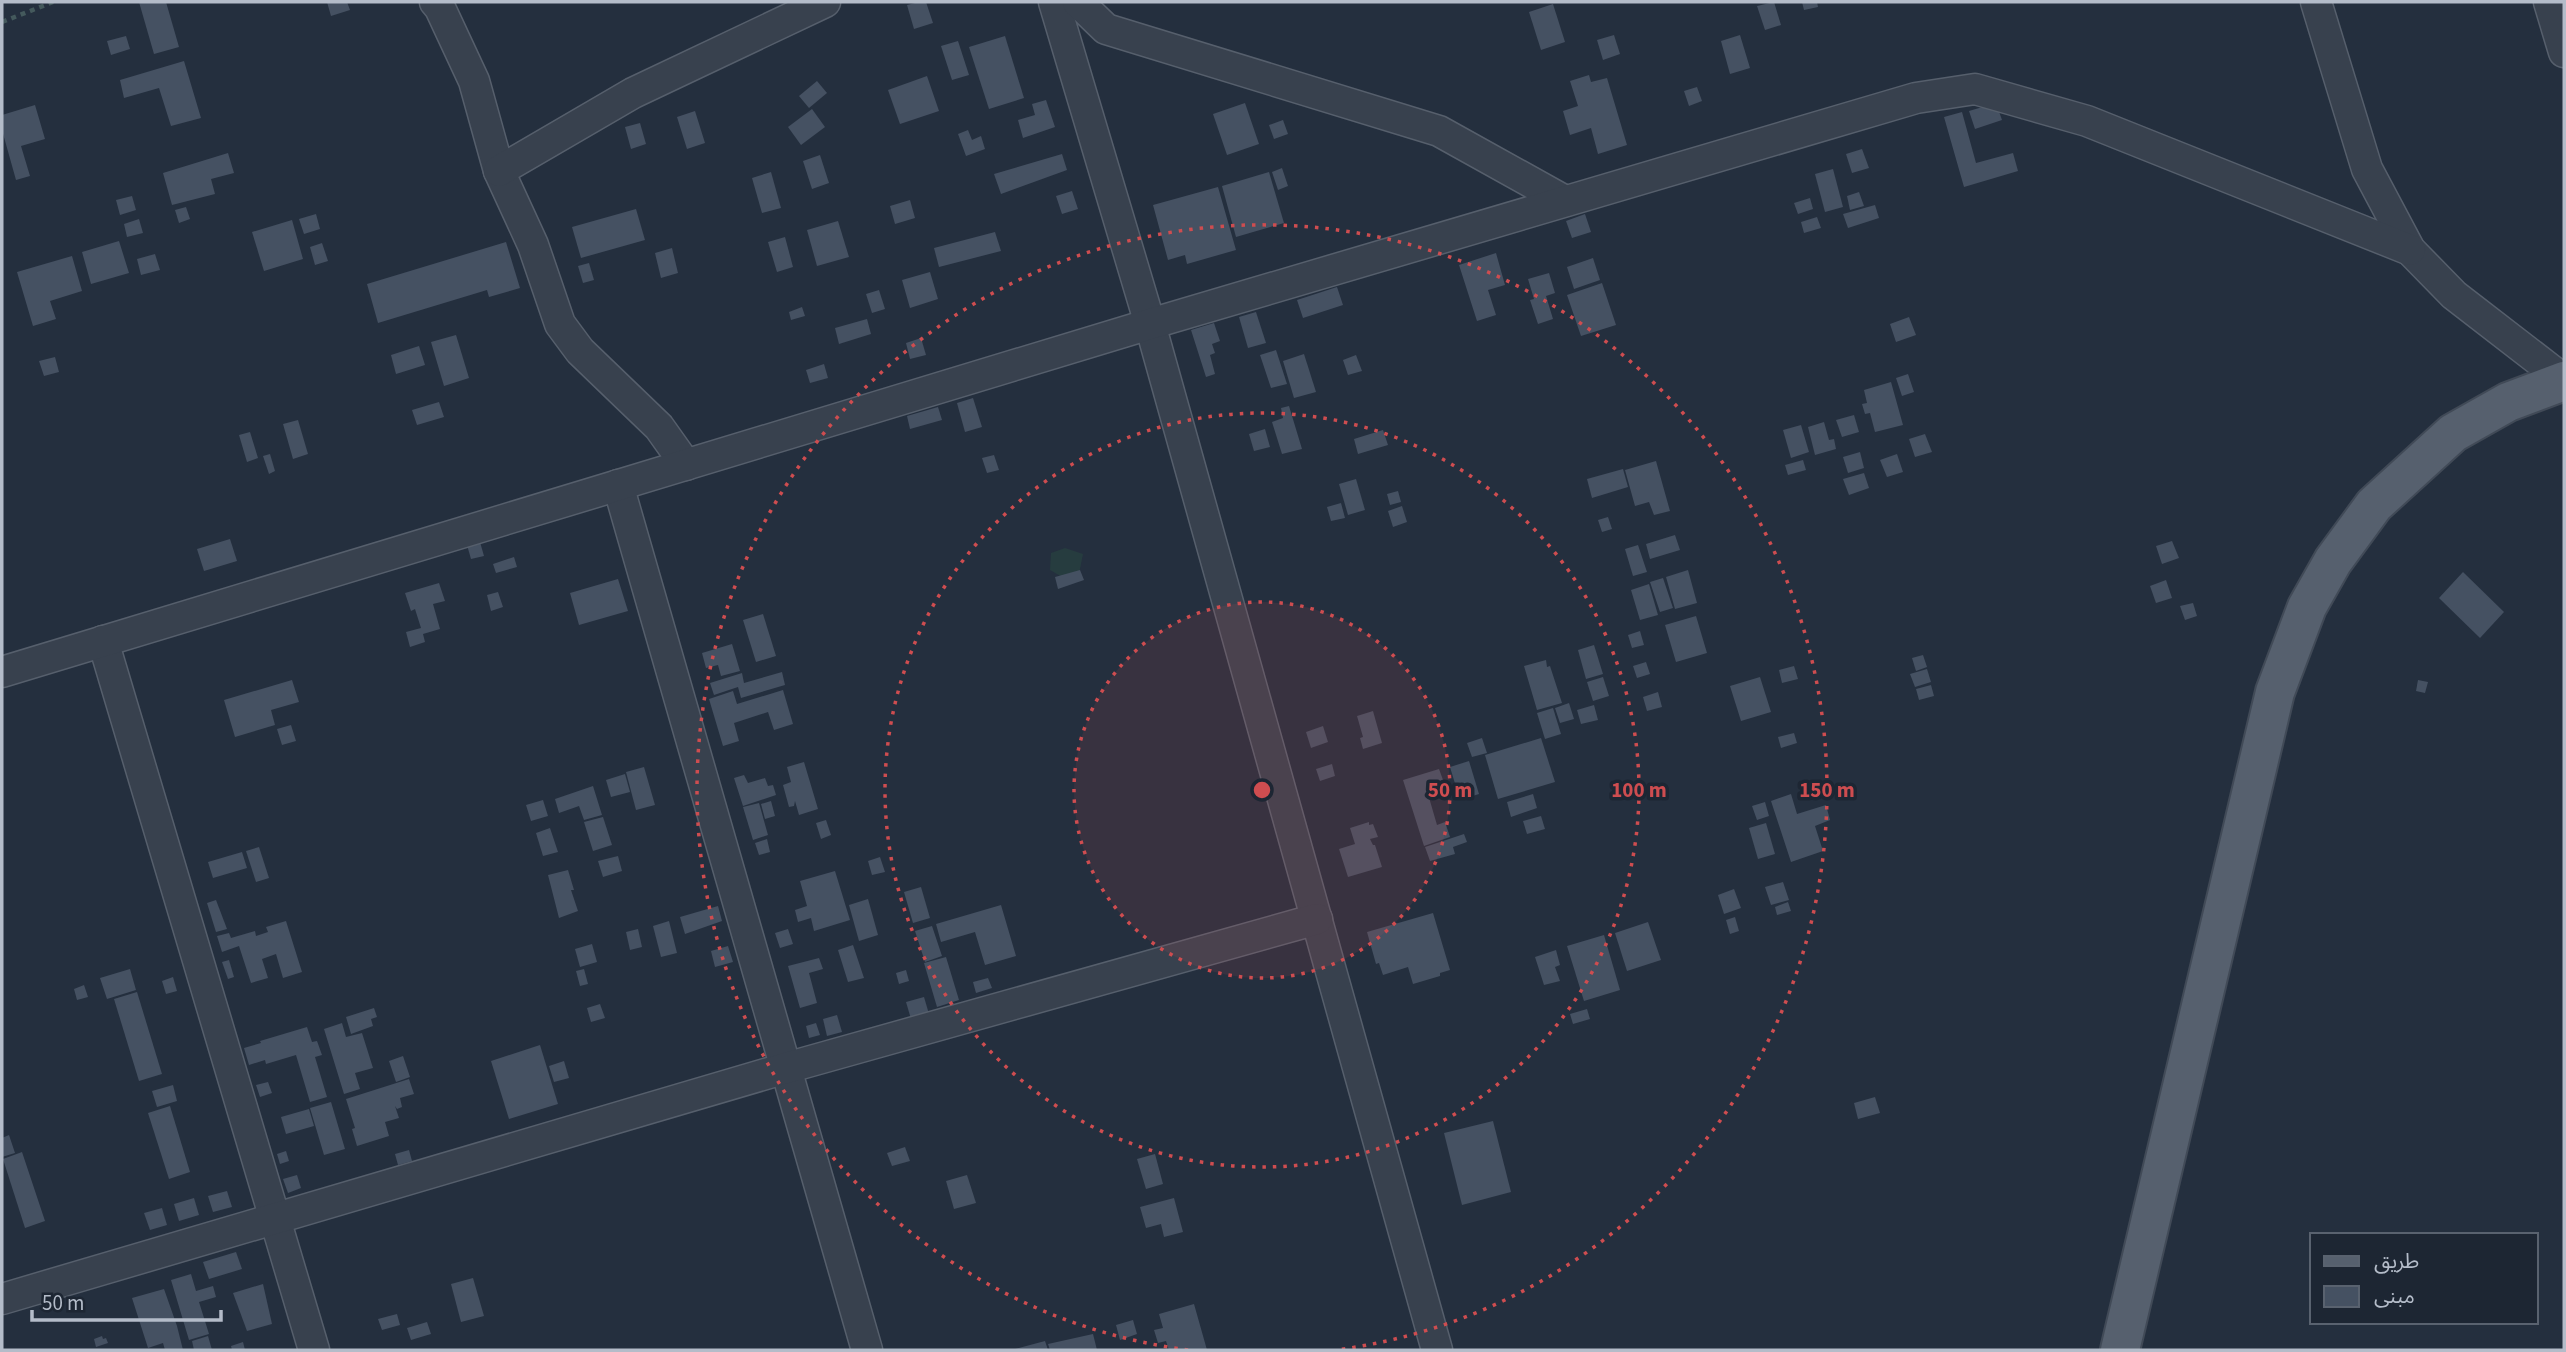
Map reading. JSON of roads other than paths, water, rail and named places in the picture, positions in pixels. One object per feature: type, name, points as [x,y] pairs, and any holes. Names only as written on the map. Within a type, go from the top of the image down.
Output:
[{"type":"main road","points":[[2120,1350],[2275,692],[2307,607],[2333,561],[2374,505],[2453,433],[2508,402],[2564,381]]},
{"type":"street","points":[[435,2],[474,81],[499,171],[533,245],[560,324],[580,351],[659,427],[686,464]]},
{"type":"street","points":[[499,171],[633,93],[825,2]]},
{"type":"street","points":[[1054,2],[1150,324],[1437,1350]]},
{"type":"street","points":[[1078,2],[1106,29],[1439,131],[1565,201]]},
{"type":"street","points":[[2316,2],[2367,169],[2410,250],[2454,295],[2564,381]]},
{"type":"street","points":[[2549,2],[2564,52]]},
{"type":"street","points":[[2,672],[1150,324],[1916,98],[1975,89],[2087,121],[2410,250]]},
{"type":"street","points":[[618,485],[867,1350]]},
{"type":"street","points":[[103,640],[314,1350]]},
{"type":"street","points":[[2,1299],[786,1068],[1317,919]]}]
